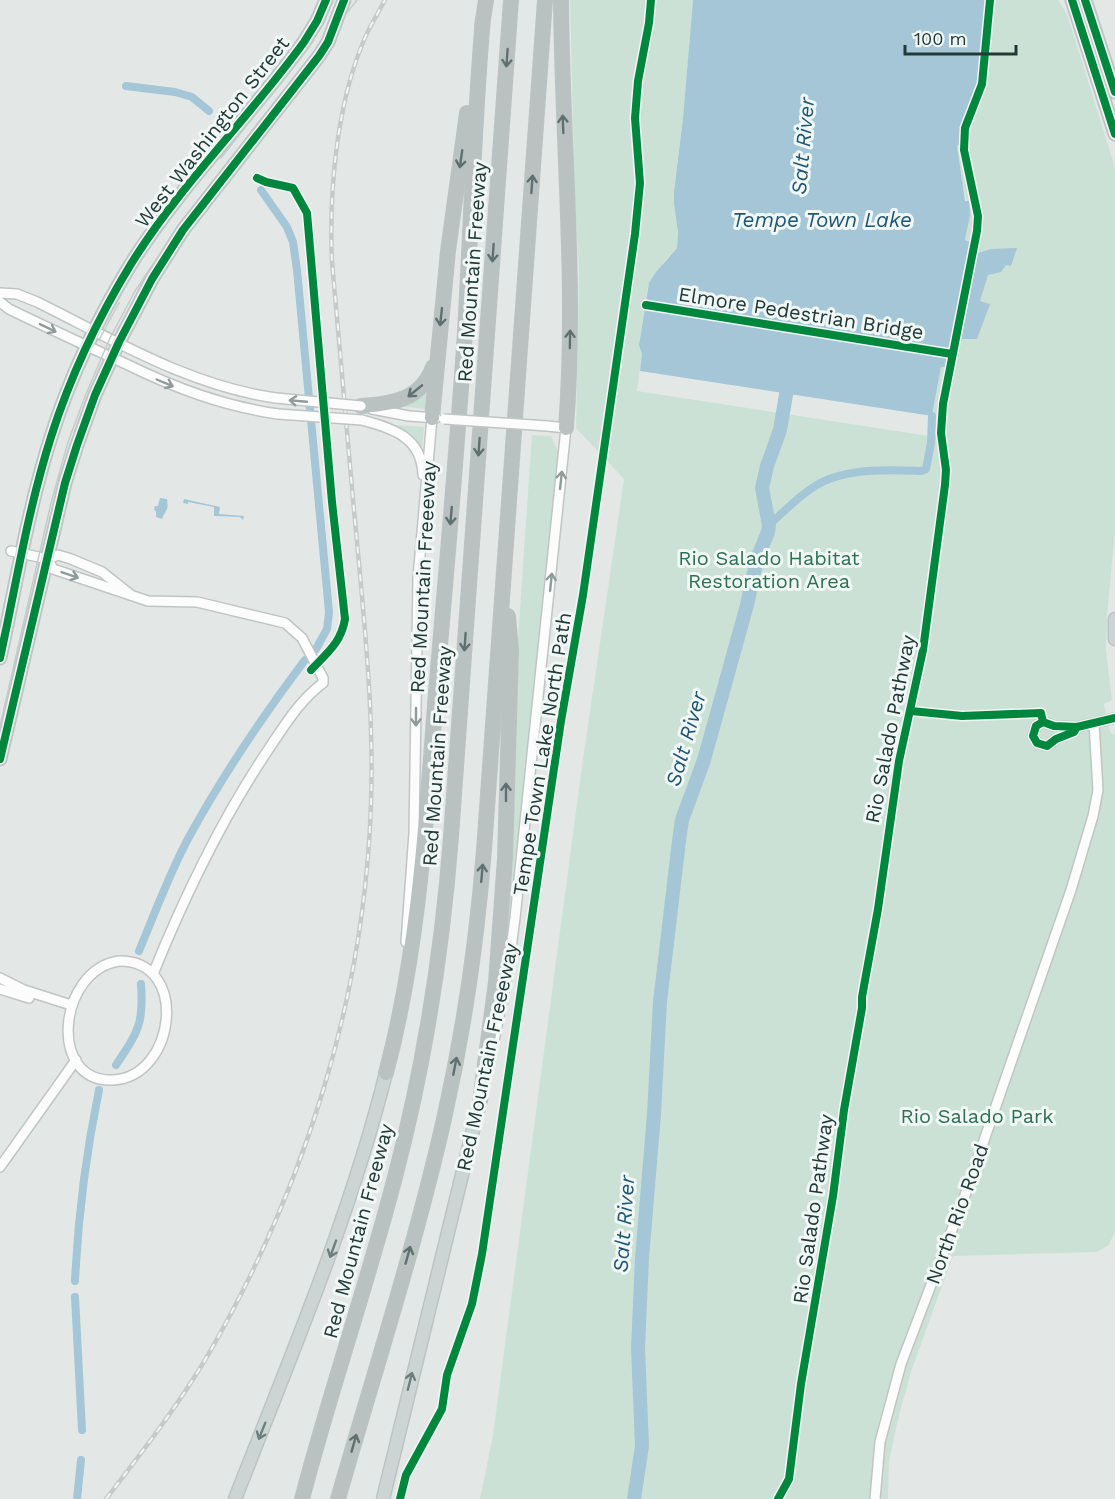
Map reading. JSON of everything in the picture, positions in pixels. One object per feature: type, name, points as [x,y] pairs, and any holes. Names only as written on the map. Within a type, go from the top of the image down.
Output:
[{"type":"highway","points":[[361,413],[407,398],[419,390],[433,368],[457,186],[486,0]]},
{"type":"highway","name":"Red Mountain Freeway","points":[[300,1499],[394,1179],[420,1067],[437,969],[451,837],[511,0]]},
{"type":"highway","points":[[338,1499],[425,1195],[460,1037],[471,966],[482,876],[545,0]]},
{"type":"highway","points":[[561,0],[563,130],[571,300],[566,428]]},
{"type":"highway","points":[[386,1073],[396,1035],[408,970],[424,842],[459,411],[475,117],[483,18]]},
{"type":"highway","points":[[438,341],[438,418]]},
{"type":"highway","points":[[480,1101],[496,982],[505,858],[511,651],[504,569]]},
{"type":"main road","name":"West Washington Street","points":[[0,658],[16,552],[51,436],[94,330],[143,246],[296,53],[317,21],[326,0]]},
{"type":"main road","name":"West Washington Street","points":[[0,759],[65,483],[77,445],[119,342],[152,279],[183,230],[319,56],[328,42],[344,0]]},
{"type":"main road","points":[[1072,0],[1115,134]]},
{"type":"main road","points":[[1085,0],[1115,92]]},
{"type":"main road","points":[[1115,619],[1115,639]]},
{"type":"main road","name":"Red Mountain Freeeway","points":[[235,1499],[336,1240],[359,1172],[386,1073]]},
{"type":"main road","name":"Red Mountain Freeeway","points":[[382,1499],[480,1101]]},
{"type":"street","points":[[0,293],[17,294],[177,370],[219,387],[361,413],[395,430],[405,437],[417,452],[423,469],[421,532]]},
{"type":"street","points":[[0,302],[9,309],[156,379],[203,398],[241,407],[278,414],[361,413],[566,428]]},
{"type":"street","name":"Red Mountain Freeeway","points":[[386,1073],[405,952],[413,866],[417,615],[421,532],[438,418]]},
{"type":"street","name":"Red Mountain Freeeway","points":[[480,1101],[500,1016],[513,936],[566,428]]},
{"type":"street","points":[[16,552],[48,559],[58,555],[84,564],[120,584],[133,597]]},
{"type":"street","points":[[48,559],[53,569],[133,597],[152,602],[197,602],[276,620],[291,627],[305,643],[316,662],[323,683],[308,695],[291,716],[239,794],[203,860],[153,974]]},
{"type":"street","points":[[1077,727],[1074,732],[1056,739],[1051,745],[1043,746],[1037,743],[1033,736],[1034,729],[1046,722],[1054,726],[1077,727],[1115,718]]},
{"type":"street","name":"North Rio Road","points":[[875,1499],[880,1442],[901,1364],[964,1198],[1071,890],[1093,816],[1098,790],[1094,723]]},
{"type":"street","points":[[1054,726],[1057,731],[1056,739]]},
{"type":"street","points":[[119,961],[141,965],[153,974],[164,993],[167,1020],[157,1050],[139,1070],[126,1078],[106,1079],[85,1071],[76,1060],[68,1037],[71,1008],[84,981],[102,967],[119,961]]},
{"type":"street","points":[[0,978],[71,1008]]},
{"type":"street","points":[[0,989],[71,1008]]},
{"type":"street","points":[[0,1167],[76,1060]]},
{"type":"green space","points":[[570,0],[693,0],[674,192],[678,232],[677,248],[666,259],[648,287],[639,344],[642,354],[637,391],[929,436],[941,367],[945,367],[970,241],[965,240],[970,215],[960,175],[957,146],[960,145],[963,125],[980,76],[987,0],[1058,0],[1067,14],[1115,167],[1115,531],[1106,650],[1112,700],[1104,704],[1110,732],[1115,735],[1115,1231],[1109,1245],[1097,1252],[953,1256],[912,1369],[899,1415],[889,1461],[888,1499],[480,1499],[493,1435],[582,766],[624,479],[576,428],[579,269],[575,205]]},
{"type":"green space","points":[[428,388],[425,409],[399,406]]},
{"type":"green space","points":[[396,425],[424,427],[422,450],[408,433]]},
{"type":"green space","points":[[532,435],[551,436],[559,453],[505,962],[511,739]]},
{"type":"water","name":"Tempe Town Lake","points":[[693,0],[987,0],[980,76],[963,125],[960,145],[957,146],[965,201],[969,201],[970,215],[965,240],[971,242],[945,367],[941,367],[932,416],[640,371],[642,354],[639,345],[649,283],[677,248],[678,232],[674,192]]},
{"type":"water","points":[[1017,248],[1011,266],[1006,265],[1001,272],[988,275],[980,301],[990,304],[977,339],[959,339],[978,253],[991,249]]},
{"type":"water","points":[[160,498],[167,499],[167,509],[162,519],[156,517],[154,510]]},
{"type":"water","points":[[184,499],[220,507],[219,514],[244,516],[243,520],[240,517],[214,516],[214,507],[183,503]]},
{"type":"pier","points":[[646,301],[948,350],[947,356],[645,308]]},
{"type":"waterway","points":[[126,86],[175,92],[192,97],[209,111]]},
{"type":"waterway","points":[[261,190],[287,227],[293,242],[297,270],[329,612],[327,629],[316,649]]},
{"type":"waterway","name":"Salt River","points":[[634,1499],[642,1446],[638,1348],[642,1258],[654,1114],[660,1002],[679,841],[682,820],[704,760],[747,605],[757,559],[768,532],[769,525],[762,488],[780,430],[789,377]]},
{"type":"waterway","points":[[769,525],[805,493],[840,475],[863,471],[922,471],[926,469],[931,443],[932,416]]},
{"type":"waterway","points":[[139,951],[175,865],[215,791],[305,660]]},
{"type":"waterway","points":[[116,1065],[138,1027],[141,984]]},
{"type":"waterway","points":[[75,1281],[83,1185],[99,1090]]},
{"type":"waterway","points":[[75,1297],[82,1430]]},
{"type":"waterway","points":[[77,1499],[81,1460]]},
{"type":"tram line","points":[[0,726],[51,503],[68,442],[110,338],[135,291],[176,230],[357,0]]},
{"type":"tram line","points":[[221,158],[314,40]]},
{"type":"tram line","points":[[99,340],[119,303]]},
{"type":"railway","points":[[106,1499],[159,1428],[208,1355],[243,1291],[274,1225],[301,1158],[324,1089],[357,947],[366,876],[371,803],[370,705],[331,236],[333,180],[346,96],[364,39],[385,0]]},
{"type":"cycle path","points":[[0,658],[43,464],[67,392],[96,327],[119,284],[150,235],[304,42],[326,0]]},
{"type":"cycle path","points":[[0,759],[65,483],[95,395],[119,342],[152,279],[183,230],[319,56],[328,42],[344,0]]},
{"type":"cycle path","name":"Tempe Town Lake North Path","points":[[400,1499],[406,1475],[442,1409],[447,1375],[472,1304],[482,1254],[561,721],[583,595],[635,234],[640,183],[635,118],[638,81],[651,0]]},
{"type":"cycle path","name":"Rio Salado Pathway","points":[[778,1499],[789,1479],[801,1384],[833,1196],[844,1110],[878,909],[899,761],[923,650],[945,485],[946,470],[941,433],[943,404],[977,231],[978,216],[964,150],[965,128],[982,84],[990,0]]},
{"type":"cycle path","points":[[1072,0],[1115,134]]},
{"type":"cycle path","points":[[1085,0],[1115,92]]},
{"type":"cycle path","points":[[257,178],[293,188],[307,213],[332,502],[345,619],[337,641],[311,670]]},
{"type":"cycle path","name":"Elmore Pedestrian Bridge","points":[[646,305],[952,354]]},
{"type":"cycle path","name":"Rio Salado Pathway","points":[[911,711],[962,716],[1041,713],[1043,722]]},
{"type":"cycle path","points":[[1077,727],[1074,732],[1056,739],[1047,746],[1037,743],[1033,736],[1036,726],[1043,722],[1054,726],[1077,727],[1115,718]]},
{"type":"park label","name":"Rio Salado Habitat Restoration Area","points":[[769,570]]},
{"type":"park label","name":"Rio Salado Park","points":[[977,1116]]}]
